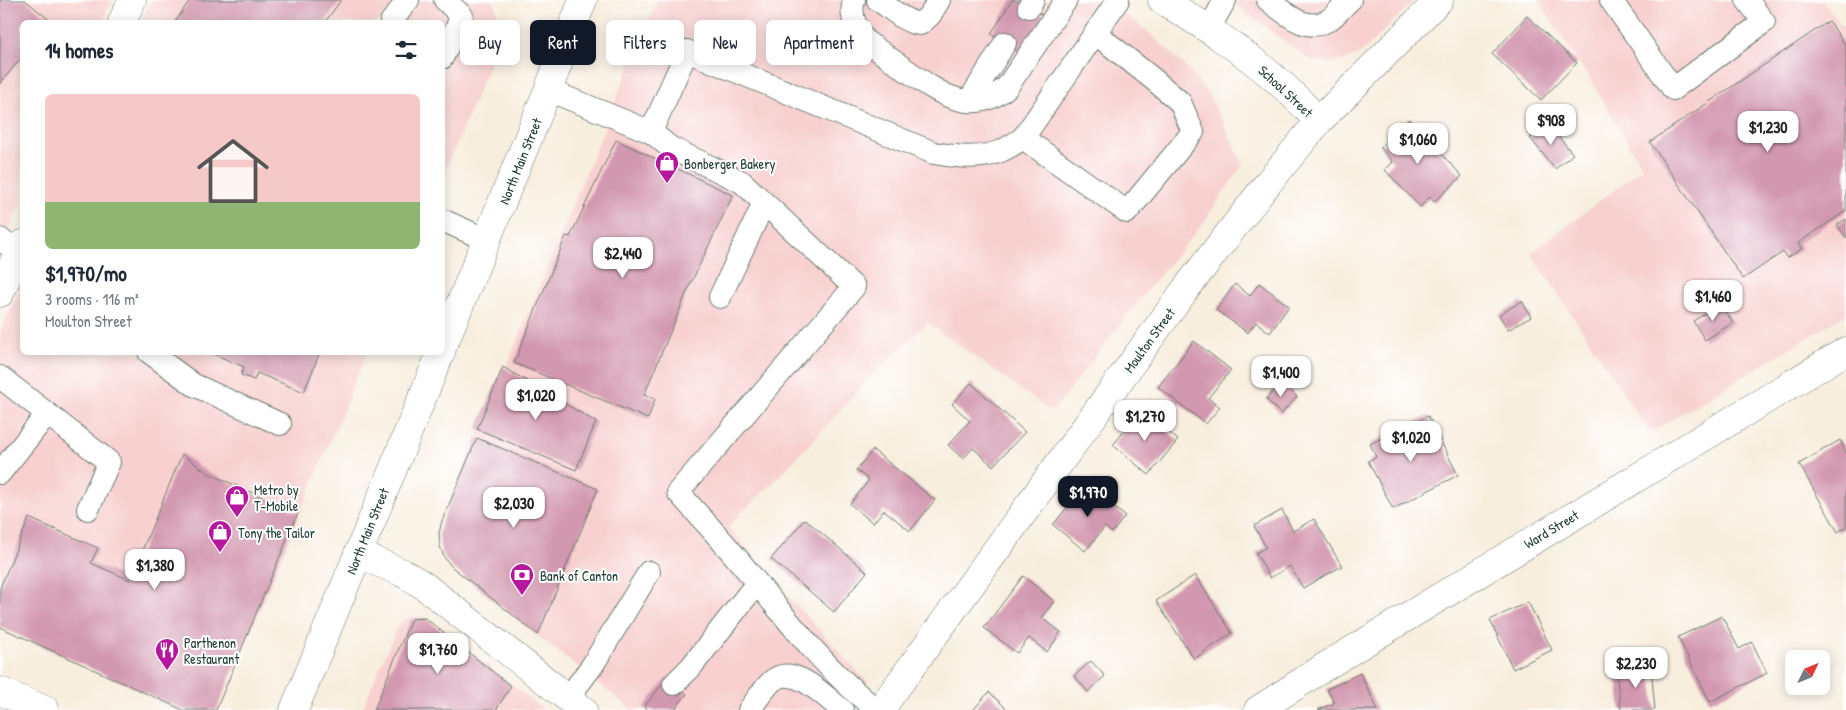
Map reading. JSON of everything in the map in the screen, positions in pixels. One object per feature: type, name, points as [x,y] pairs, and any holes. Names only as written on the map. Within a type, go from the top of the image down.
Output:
[{"type":"street","points":[[123,20],[132,0]]},
{"type":"street","name":"North Main Street","points":[[445,341],[488,240],[583,0]]},
{"type":"street","name":"School Street","points":[[1162,0],[1209,29],[1281,83],[1319,121],[1439,0]]},
{"type":"street","name":"Moulton Street","points":[[878,710],[1185,290],[1319,121]]},
{"type":"street","points":[[0,293],[16,248]]},
{"type":"street","name":"Ward Street","points":[[1258,710],[1343,656],[1846,352]]},
{"type":"street","name":"North Main Street","points":[[294,710],[440,355]]},
{"type":"street","points":[[358,554],[403,573],[423,585],[575,704]]},
{"type":"street","points":[[0,691],[45,710]]},
{"type":"lane","points":[[393,20],[408,0]]},
{"type":"lane","points":[[445,0],[462,16],[445,52]]},
{"type":"lane","points":[[854,0],[852,14],[859,32],[865,40],[935,90],[954,98],[969,101],[986,100],[998,95],[1007,87],[1066,0]]},
{"type":"lane","points":[[878,0],[907,20],[920,24],[930,15],[938,0]]},
{"type":"lane","points":[[651,132],[687,51],[934,153],[961,158],[984,156],[1003,150],[1023,138],[1118,0]]},
{"type":"lane","points":[[1209,29],[1226,0]]},
{"type":"lane","points":[[1268,0],[1297,21],[1303,24],[1315,24],[1330,19],[1350,0]]},
{"type":"lane","points":[[1611,0],[1673,89],[1764,22],[1747,0]]},
{"type":"lane","points":[[1023,138],[1127,212],[1193,132],[1180,102],[1094,33]]},
{"type":"lane","points":[[969,101],[1005,43]]},
{"type":"lane","points":[[548,90],[651,132],[671,148],[742,182],[854,288],[678,492],[786,618],[856,694],[878,710]]},
{"type":"lane","points":[[720,297],[764,203]]},
{"type":"lane","points":[[445,221],[488,240]]},
{"type":"lane","points":[[153,355],[194,385],[280,424]]},
{"type":"lane","points":[[0,377],[109,462],[88,509]]},
{"type":"lane","points":[[0,473],[47,414]]},
{"type":"lane","points":[[575,704],[592,666],[649,572]]},
{"type":"lane","points":[[674,684],[691,667],[757,583]]},
{"type":"lane","points":[[749,710],[771,682],[776,678],[788,675],[805,681],[842,710]]},
{"type":"shaded area","points":[[0,0],[113,0],[104,20],[20,20],[20,205],[0,250]]},
{"type":"shaded area","points":[[151,0],[494,0],[497,20],[460,20],[460,65],[489,65],[445,171],[445,20],[142,20]]},
{"type":"shaded area","points":[[657,0],[1105,0],[1145,29],[1182,63],[1209,94],[1243,164],[1204,222],[1135,305],[1052,412],[928,323],[879,368],[783,473],[728,526],[792,601],[868,682],[848,710],[632,710],[452,568],[442,551],[445,517],[630,65],[684,65],[684,20],[649,20]]},
{"type":"shaded area","points":[[1229,0],[1415,0],[1361,53],[1346,60],[1333,63],[1317,62],[1309,59]]},
{"type":"shaded area","points":[[1538,0],[1822,0],[1846,31],[1846,314],[1650,433],[1531,253],[1643,168],[1590,79]]},
{"type":"shaded area","points":[[20,289],[20,355],[366,355],[218,710],[183,710],[0,627],[0,332]]},
{"type":"shaded area","points":[[416,616],[430,621],[544,710],[362,710],[396,629],[404,619]]},
{"type":"building","points":[[0,0],[25,0],[50,20],[20,20],[20,59],[0,84]]},
{"type":"building","points":[[190,0],[341,0],[326,20],[176,20]]},
{"type":"building","points":[[1012,0],[1018,0],[1044,16],[1020,53],[991,34]]},
{"type":"building","points":[[1527,16],[1577,63],[1541,100],[1492,54]]},
{"type":"building","points":[[1829,21],[1846,46],[1846,211],[1798,243],[1802,249],[1787,258],[1783,252],[1743,279],[1650,142]]},
{"type":"building","points":[[1409,119],[1462,176],[1434,202],[1430,197],[1420,207],[1385,170],[1393,162],[1380,147]]},
{"type":"building","points":[[1547,123],[1573,154],[1555,169],[1530,138]]},
{"type":"building","points":[[616,140],[733,195],[689,287],[644,395],[655,399],[648,419],[514,363],[566,236],[570,237]]},
{"type":"building","points":[[1846,219],[1846,238],[1837,225]]},
{"type":"building","points":[[1259,283],[1289,306],[1270,333],[1256,322],[1248,333],[1216,310],[1235,284],[1250,296]]},
{"type":"building","points":[[1522,301],[1531,317],[1508,330],[1499,315]]},
{"type":"building","points":[[1721,304],[1733,323],[1705,340],[1693,321]]},
{"type":"building","points":[[1194,341],[1231,370],[1208,398],[1220,407],[1206,424],[1158,387]]},
{"type":"building","points":[[216,355],[319,355],[304,392],[257,373],[254,380],[241,375],[244,367]]},
{"type":"building","points":[[503,367],[596,422],[576,470],[477,429]]},
{"type":"building","points":[[1282,382],[1297,397],[1281,414],[1266,399]]},
{"type":"building","points":[[971,383],[1025,432],[993,466],[973,448],[963,459],[948,445],[970,421],[952,404]]},
{"type":"building","points":[[1141,410],[1178,440],[1149,475],[1113,445]]},
{"type":"building","points":[[1428,416],[1458,475],[1393,509],[1368,461],[1376,457],[1370,444],[1405,426],[1414,441],[1422,437],[1415,422]]},
{"type":"building","points":[[477,438],[598,489],[538,635],[452,567],[444,557],[440,546],[439,533],[442,521]]},
{"type":"building","points":[[1840,440],[1846,452],[1846,527],[1838,532],[1799,464]]},
{"type":"building","points":[[873,450],[935,500],[910,531],[884,510],[873,523],[850,504],[869,480],[856,470]]},
{"type":"building","points":[[182,454],[208,473],[298,513],[216,710],[183,710],[0,627],[0,588],[29,518],[98,548],[91,563],[130,580]]},
{"type":"building","points":[[1085,485],[1125,516],[1112,533],[1105,527],[1085,551],[1053,525]]},
{"type":"building","points":[[1282,510],[1293,531],[1314,519],[1342,566],[1303,588],[1290,566],[1270,578],[1256,553],[1266,547],[1254,526]]},
{"type":"building","points":[[805,519],[867,572],[834,612],[771,559]]},
{"type":"building","points":[[1195,575],[1232,633],[1194,659],[1156,601]]},
{"type":"building","points":[[1023,576],[1054,601],[1042,618],[1061,632],[1047,652],[1029,638],[1017,653],[984,628]]},
{"type":"building","points":[[1528,602],[1552,650],[1513,669],[1490,620]]},
{"type":"building","points":[[1722,616],[1739,649],[1752,642],[1767,673],[1710,702],[1678,637]]},
{"type":"building","points":[[425,618],[511,686],[496,710],[374,710],[411,619]]},
{"type":"building","points":[[1091,661],[1105,676],[1088,692],[1074,676]]},
{"type":"building","points":[[1651,667],[1655,710],[1621,710],[1616,671]]},
{"type":"building","points":[[1360,673],[1378,710],[1318,710],[1334,703],[1327,689]]},
{"type":"building","points":[[667,678],[687,694],[674,710],[648,710],[644,707]]},
{"type":"building","points":[[989,692],[1008,710],[973,710]]},
{"type":"place","name":"Bonberger Bakery","points":[[667,184]]},
{"type":"place","name":"Metro by T-Mobile","points":[[237,518]]},
{"type":"place","name":"Tony the Tailor","points":[[220,553]]},
{"type":"place","name":"Bank of Canton","points":[[522,596]]},
{"type":"place","name":"Parthenon Restaurant","points":[[167,671]]}]
